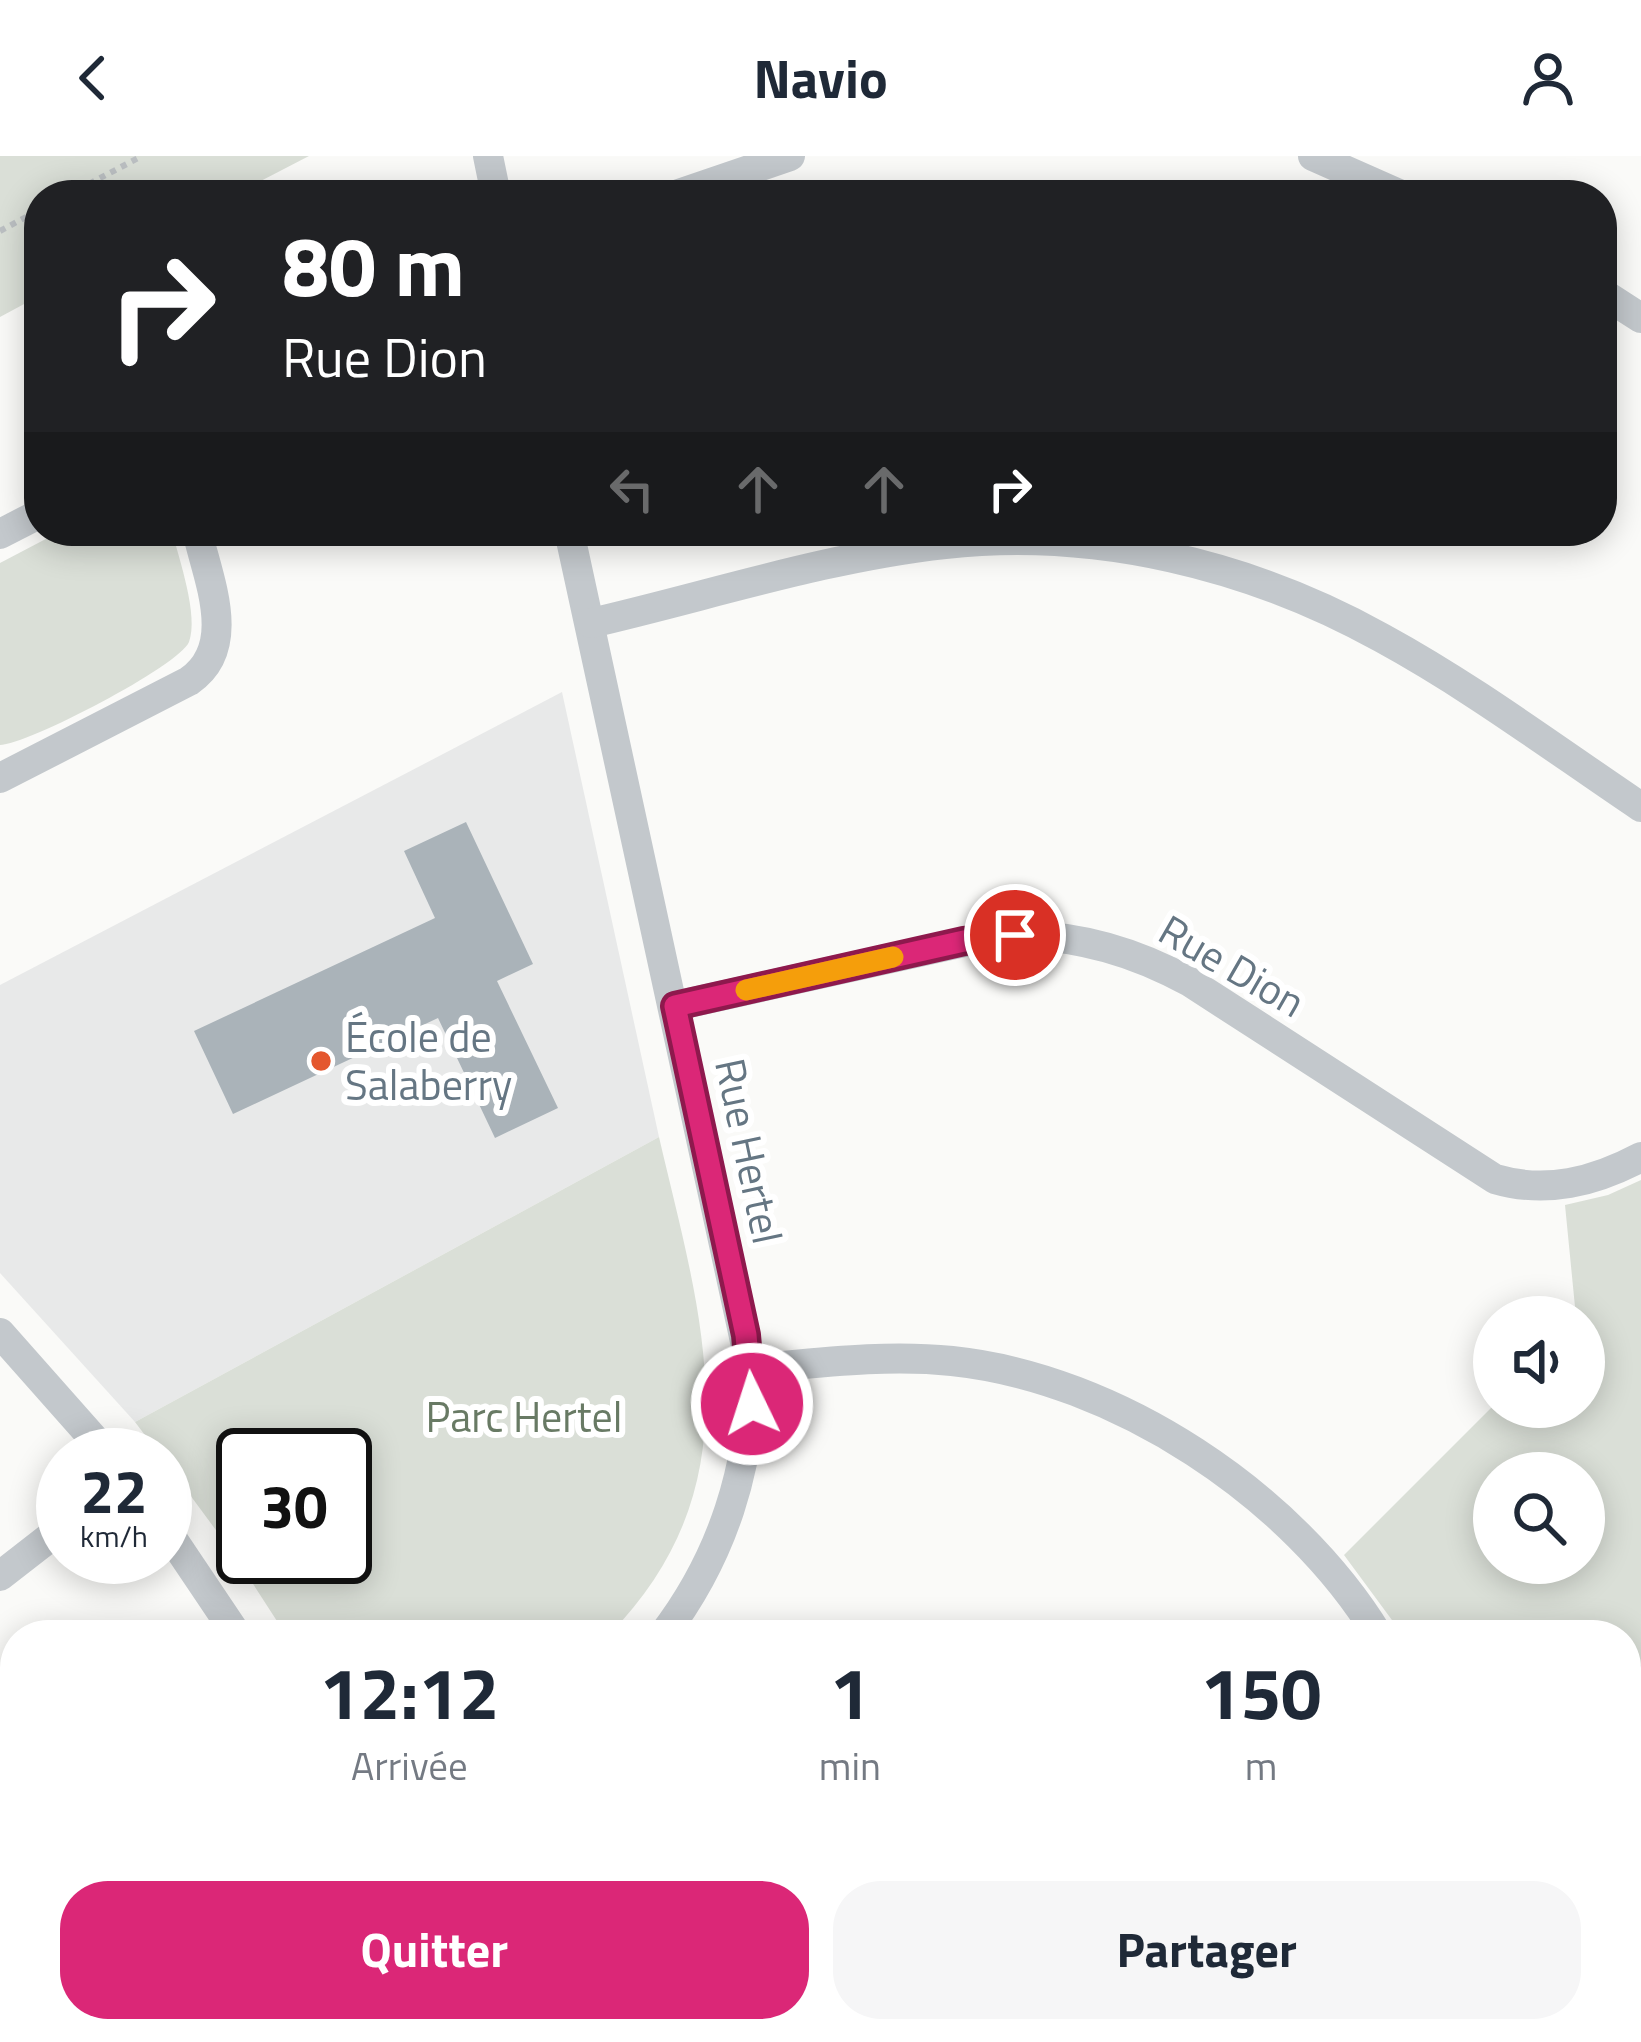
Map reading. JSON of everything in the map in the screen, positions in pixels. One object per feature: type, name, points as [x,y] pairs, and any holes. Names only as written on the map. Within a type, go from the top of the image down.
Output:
[{"type":"street","points":[[720,180],[790,156]]},
{"type":"street","points":[[1313,156],[1367,180]]},
{"type":"street","points":[[0,778],[189,681],[209,664],[218,631],[200,546]]},
{"type":"street","name":"Rue Hertel","points":[[573,546],[751,1369],[752,1407],[745,1450],[725,1524],[702,1577],[673,1620]]},
{"type":"street","points":[[591,623],[927,546]]},
{"type":"street","points":[[1099,546],[1244,577],[1359,626],[1641,806]]},
{"type":"street","name":"Rue Dion","points":[[675,1006],[982,938],[1036,935],[1080,941],[1144,958],[1190,982],[1495,1179],[1546,1188],[1596,1177],[1641,1157]]},
{"type":"street","points":[[0,1333],[84,1428]]},
{"type":"street","points":[[751,1369],[866,1358],[956,1361],[1011,1372],[1084,1397],[1189,1450],[1269,1506],[1332,1571],[1367,1620]]},
{"type":"street","points":[[0,1576],[36,1548]]},
{"type":"street","points":[[192,1568],[227,1620]]},
{"type":"path","points":[[96,180],[142,156]]},
{"type":"shaded area","name":"École de Salaberry","points":[[562,692],[659,1137],[135,1422],[0,1273],[0,985]]},
{"type":"green space","points":[[0,156],[309,156],[263,180],[24,180],[24,304],[0,317]]},
{"type":"green space","points":[[32,546],[176,546],[190,603],[189,642],[159,668],[101,702],[40,732],[0,745],[0,563]]},
{"type":"green space","name":"Parc Hertel","points":[[659,1137],[690,1270],[706,1396],[701,1458],[686,1518],[656,1577],[621,1620],[276,1620],[253,1584],[372,1584],[372,1428],[216,1428],[216,1530],[192,1498],[192,1428],[140,1428],[135,1422]]},
{"type":"green space","points":[[1641,1180],[1641,1620],[1392,1620],[1344,1555],[1473,1426],[1605,1428],[1605,1296],[1574,1296],[1565,1205],[1608,1195]]},
{"type":"building","points":[[466,822],[533,964],[497,981],[558,1108],[495,1138],[438,1018],[233,1114],[194,1031],[435,918],[404,851]]},
{"type":"slow traffic","points":[[746,990],[893,957]]},
{"type":"place","name":"École de Salaberry","points":[[321,1061]]},
{"type":"route","points":[[752,1404],[746,1335],[675,1006],[964,941],[1015,935]]}]
